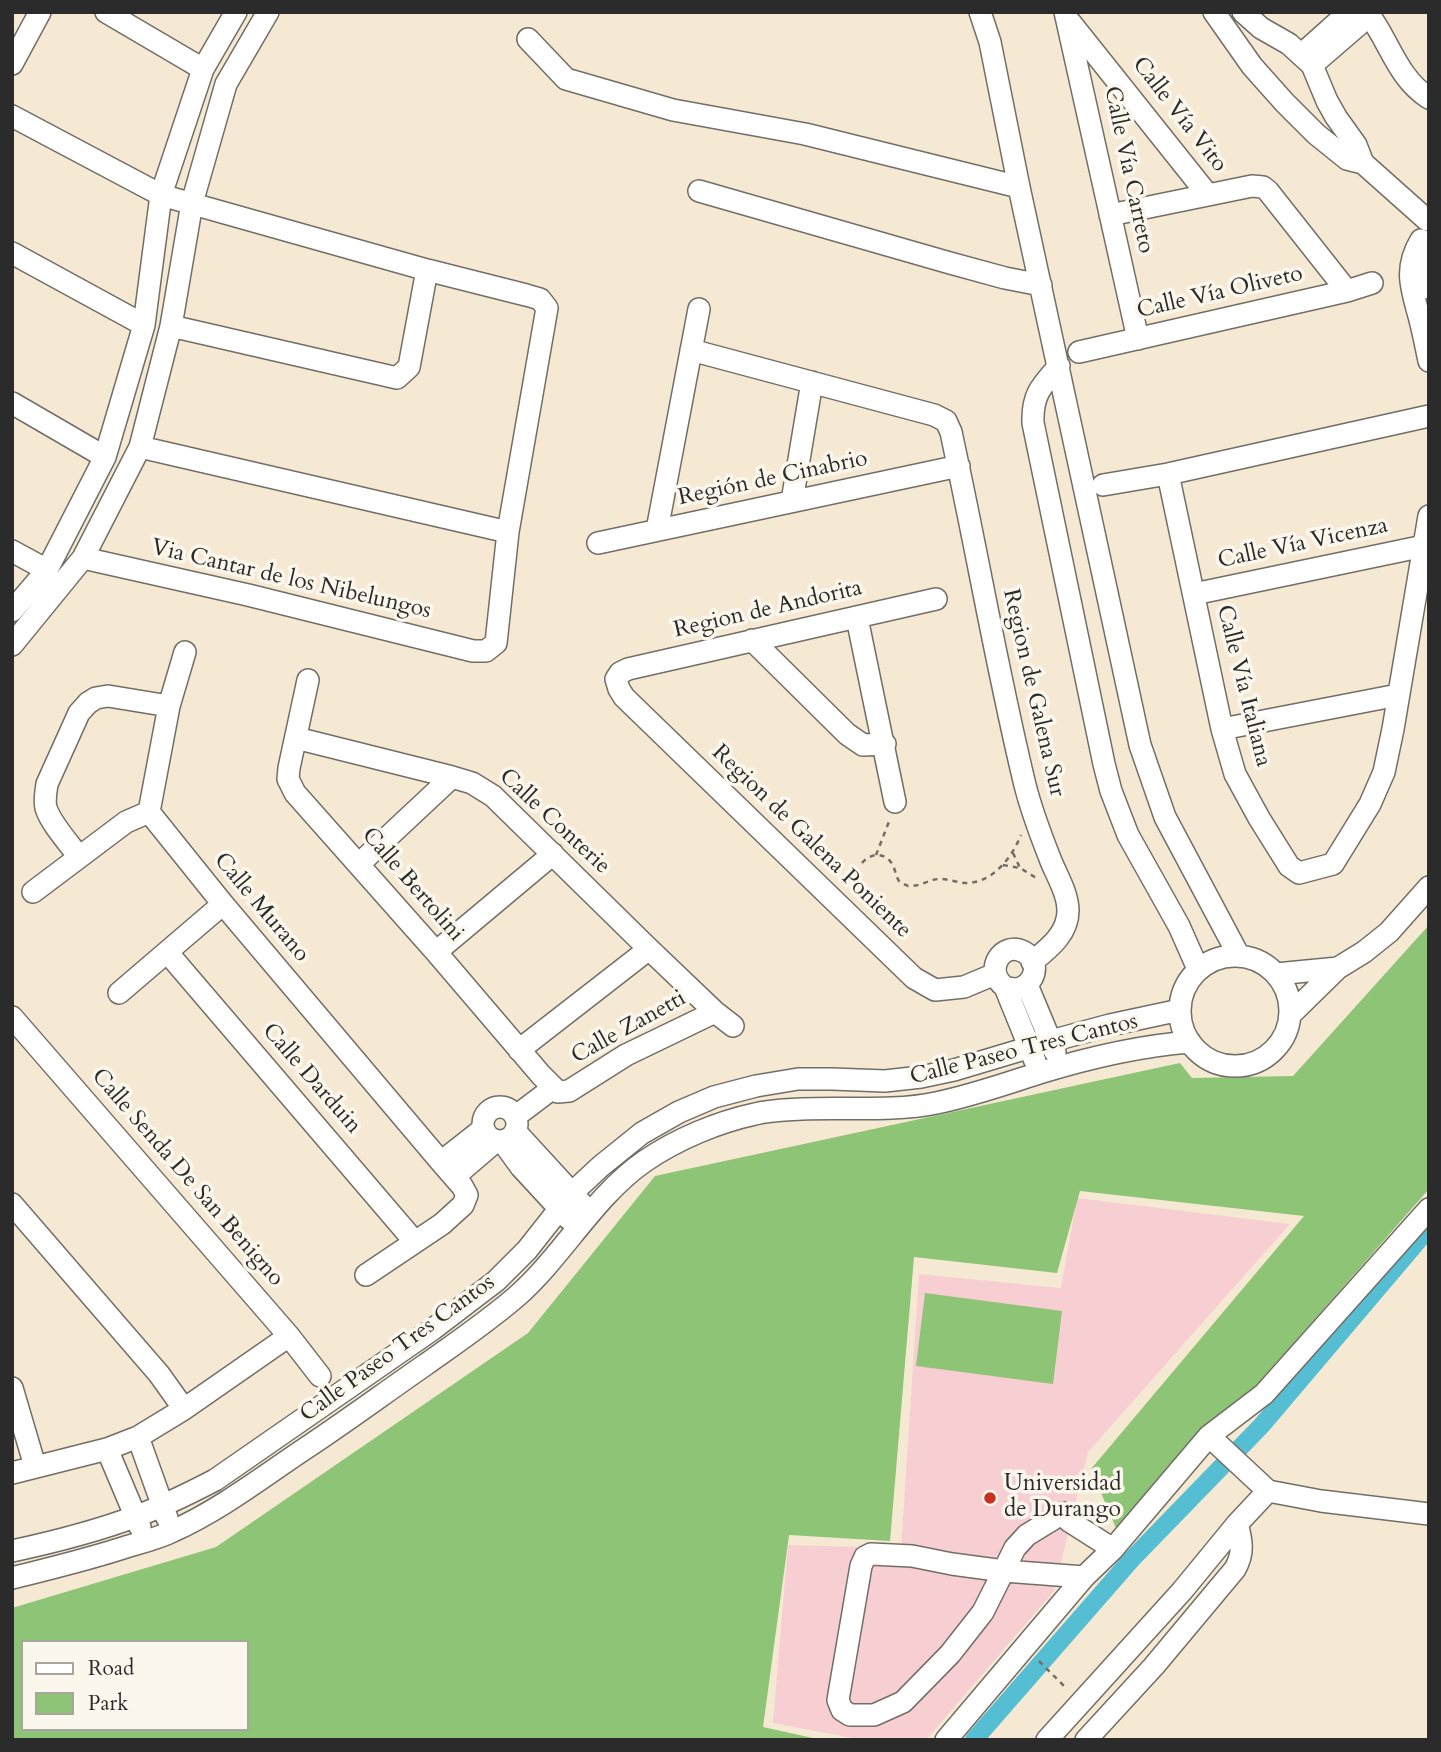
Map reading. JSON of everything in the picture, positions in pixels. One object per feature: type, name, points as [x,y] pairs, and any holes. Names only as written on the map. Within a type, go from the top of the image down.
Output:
[{"type":"street","points":[[12,64],[40,12]]},
{"type":"street","points":[[107,12],[203,69]]},
{"type":"street","points":[[12,611],[47,570],[105,457],[144,326],[161,195],[203,69],[236,12]]},
{"type":"street","points":[[12,645],[83,558],[140,447],[171,326],[192,203],[226,83],[268,12]]},
{"type":"street","points":[[979,12],[989,42],[1140,745],[1165,817],[1239,956]]},
{"type":"street","points":[[1243,12],[1307,60],[1326,101],[1356,145],[1363,163],[1427,237],[1413,252],[1410,286],[1429,361]]},
{"type":"street","points":[[1307,60],[1362,13],[1380,31],[1405,75],[1429,98]]},
{"type":"street","points":[[1218,14],[1252,66],[1316,134],[1346,159],[1363,163]]},
{"type":"street","name":"Calle Vía Vito","points":[[1066,15],[1208,195],[1252,186],[1263,187],[1347,292]]},
{"type":"street","name":"Calle Vía Carreto","points":[[1066,15],[1138,339]]},
{"type":"street","points":[[528,39],[566,79],[673,110],[805,134],[1019,187]]},
{"type":"street","points":[[12,116],[161,195],[540,299],[547,308],[508,532],[140,447]]},
{"type":"street","points":[[699,191],[950,263],[1041,285]]},
{"type":"street","points":[[1111,215],[1208,195]]},
{"type":"street","points":[[12,254],[144,326]]},
{"type":"street","points":[[171,326],[397,378],[409,367],[427,270]]},
{"type":"street","name":"Calle Vía Oliveto","points":[[1079,352],[1347,292],[1372,283]]},
{"type":"street","points":[[657,530],[699,309]]},
{"type":"street","points":[[691,350],[812,382],[792,501]]},
{"type":"street","points":[[1059,366],[1035,397],[1033,423],[1104,764],[1111,792],[1128,835],[1180,926],[1198,970]]},
{"type":"street","name":"Region de Galena Sur","points":[[812,382],[934,415],[946,421],[951,432],[1026,787],[1068,912],[1063,929],[1054,943],[1032,962]]},
{"type":"street","points":[[12,403],[105,457]]},
{"type":"street","points":[[1103,485],[1168,474],[1429,416]]},
{"type":"street","name":"Región de Cinabrio","points":[[598,543],[959,466]]},
{"type":"street","name":"Calle Vía Italiana","points":[[1168,474],[1222,729],[1235,774],[1289,866],[1299,873],[1333,864],[1370,804],[1384,772],[1429,516]]},
{"type":"street","name":"Via Cantar de los Nibelungos","points":[[83,558],[248,595],[473,651],[486,651],[496,643],[508,532]]},
{"type":"street","name":"Calle Vía Vicenza","points":[[1194,594],[1424,546]]},
{"type":"street","points":[[12,551],[47,570]]},
{"type":"street","name":"Region de Andorita","points":[[616,679],[628,669],[936,599]]},
{"type":"street","points":[[858,618],[895,802]]},
{"type":"street","points":[[752,640],[847,734],[863,744],[885,744]]},
{"type":"street","points":[[33,892],[126,822],[149,812],[169,706],[186,652]]},
{"type":"street","name":"Region de Galena Poniente","points":[[616,679],[625,697],[914,978],[935,990],[1000,980]]},
{"type":"street","name":"Calle Bertolini","points":[[308,680],[289,768],[288,779],[295,793],[519,1050],[554,1085]]},
{"type":"street","points":[[1222,729],[1398,695]]},
{"type":"street","points":[[79,857],[51,819],[45,796],[47,784],[79,713],[96,698],[108,696],[169,706]]},
{"type":"street","name":"Calle Conterie","points":[[296,738],[452,777],[472,783],[493,796],[649,949],[733,1026]]},
{"type":"street","points":[[359,864],[452,777]]},
{"type":"street","name":"Calle Murano","points":[[149,812],[467,1195],[463,1205],[415,1242]]},
{"type":"street","points":[[436,952],[553,854]]},
{"type":"street","points":[[1290,1015],[1338,968],[1389,932],[1429,887]]},
{"type":"street","points":[[119,993],[223,904]]},
{"type":"street","points":[[519,1050],[649,949]]},
{"type":"street","points":[[1000,980],[1016,990],[1027,985],[1034,974],[1029,956],[1018,950],[1005,952],[996,961],[1000,980],[1041,1044],[1061,1067]]},
{"type":"street","name":"Calle Darduin","points":[[167,951],[415,1242]]},
{"type":"street","points":[[1239,956],[1265,965],[1276,974],[1289,1000],[1290,1015],[1282,1040],[1273,1050],[1251,1064],[1238,1066],[1212,1062],[1201,1054],[1190,1042],[1181,1023],[1180,1010],[1183,992],[1198,970],[1214,960],[1239,956]]},
{"type":"street","points":[[1276,974],[1338,968]]},
{"type":"street","points":[[1027,985],[1041,1044],[1040,1073]]},
{"type":"street","name":"Calle Paseo Tres Cantos","points":[[12,1551],[93,1531],[136,1516],[215,1480],[421,1337],[496,1281],[527,1250],[566,1201],[601,1166],[642,1133],[679,1112],[714,1097],[756,1086],[798,1080],[885,1081],[922,1077],[1110,1025],[1180,1010]]},
{"type":"street","name":"Calle Zanetti","points":[[554,1085],[626,1055],[715,1012]]},
{"type":"street","name":"Calle Senda De San Benigno","points":[[12,1017],[289,1336],[320,1376]]},
{"type":"street","name":"Calle Paseo Tres Cantos","points":[[12,1578],[88,1560],[146,1541],[172,1532],[216,1508],[481,1326],[518,1295],[617,1186],[645,1161],[679,1142],[712,1127],[757,1113],[933,1104],[1121,1052],[1190,1042]]},
{"type":"street","points":[[448,1169],[504,1128],[554,1085]]},
{"type":"street","points":[[504,1128],[584,1220]]},
{"type":"street","points":[[12,1204],[159,1374],[184,1409]]},
{"type":"street","points":[[946,1740],[1084,1577],[1113,1549],[1209,1436],[1264,1395],[1429,1209]]},
{"type":"street","points":[[366,1275],[415,1242]]},
{"type":"street","points":[[12,1473],[107,1449],[138,1437],[184,1409],[289,1336]]},
{"type":"street","points":[[12,1388],[35,1466]]},
{"type":"street","points":[[1209,1436],[1263,1487],[1321,1501],[1429,1514]]},
{"type":"street","points":[[138,1437],[172,1532]]},
{"type":"street","points":[[107,1449],[146,1541]]},
{"type":"street","points":[[1047,1740],[1182,1591],[1237,1524],[1263,1487]]},
{"type":"street","points":[[1084,1577],[1004,1571],[912,1556],[871,1554],[865,1557],[861,1566],[838,1700],[842,1710],[850,1715],[874,1716],[903,1702],[950,1654],[983,1612],[1004,1571],[1015,1548],[1027,1535],[1066,1517],[1113,1549]]},
{"type":"street","points":[[1086,1740],[1154,1666],[1235,1570],[1242,1549],[1237,1524]]},
{"type":"street","points":[[1129,1648],[1154,1666]]},
{"type":"path","points":[[876,855],[895,802]]},
{"type":"path","points":[[862,863],[867,857],[876,855],[890,861],[899,881],[907,886],[938,879],[967,883],[984,878],[1003,865],[1013,853],[1022,833],[1036,821]]},
{"type":"path","points":[[1013,853],[1020,867]]},
{"type":"path","points":[[1003,865],[1020,867],[1044,886]]},
{"type":"path","points":[[1039,1661],[1081,1703]]},
{"type":"shaded area","name":"Universidad de Durango","points":[[1077,1198],[1290,1224],[1088,1452],[1054,1591],[926,1740],[863,1740],[773,1723],[788,1545],[901,1548],[919,1274],[1061,1288]]},
{"type":"green space","points":[[1429,925],[1429,1189],[1121,1540],[1091,1469],[1304,1216],[1080,1191],[1057,1273],[914,1257],[890,1541],[789,1535],[763,1727],[822,1740],[12,1740],[12,1608],[216,1547],[528,1333],[655,1176],[1180,1063],[1192,1078],[1293,1076]]},
{"type":"green space","points":[[925,1293],[1062,1311],[1053,1384],[916,1366]]},
{"type":"waterway","points":[[974,1740],[1131,1560],[1262,1425],[1429,1228]]},
{"type":"place","name":"Universidad de Durango","points":[[990,1498]]}]
